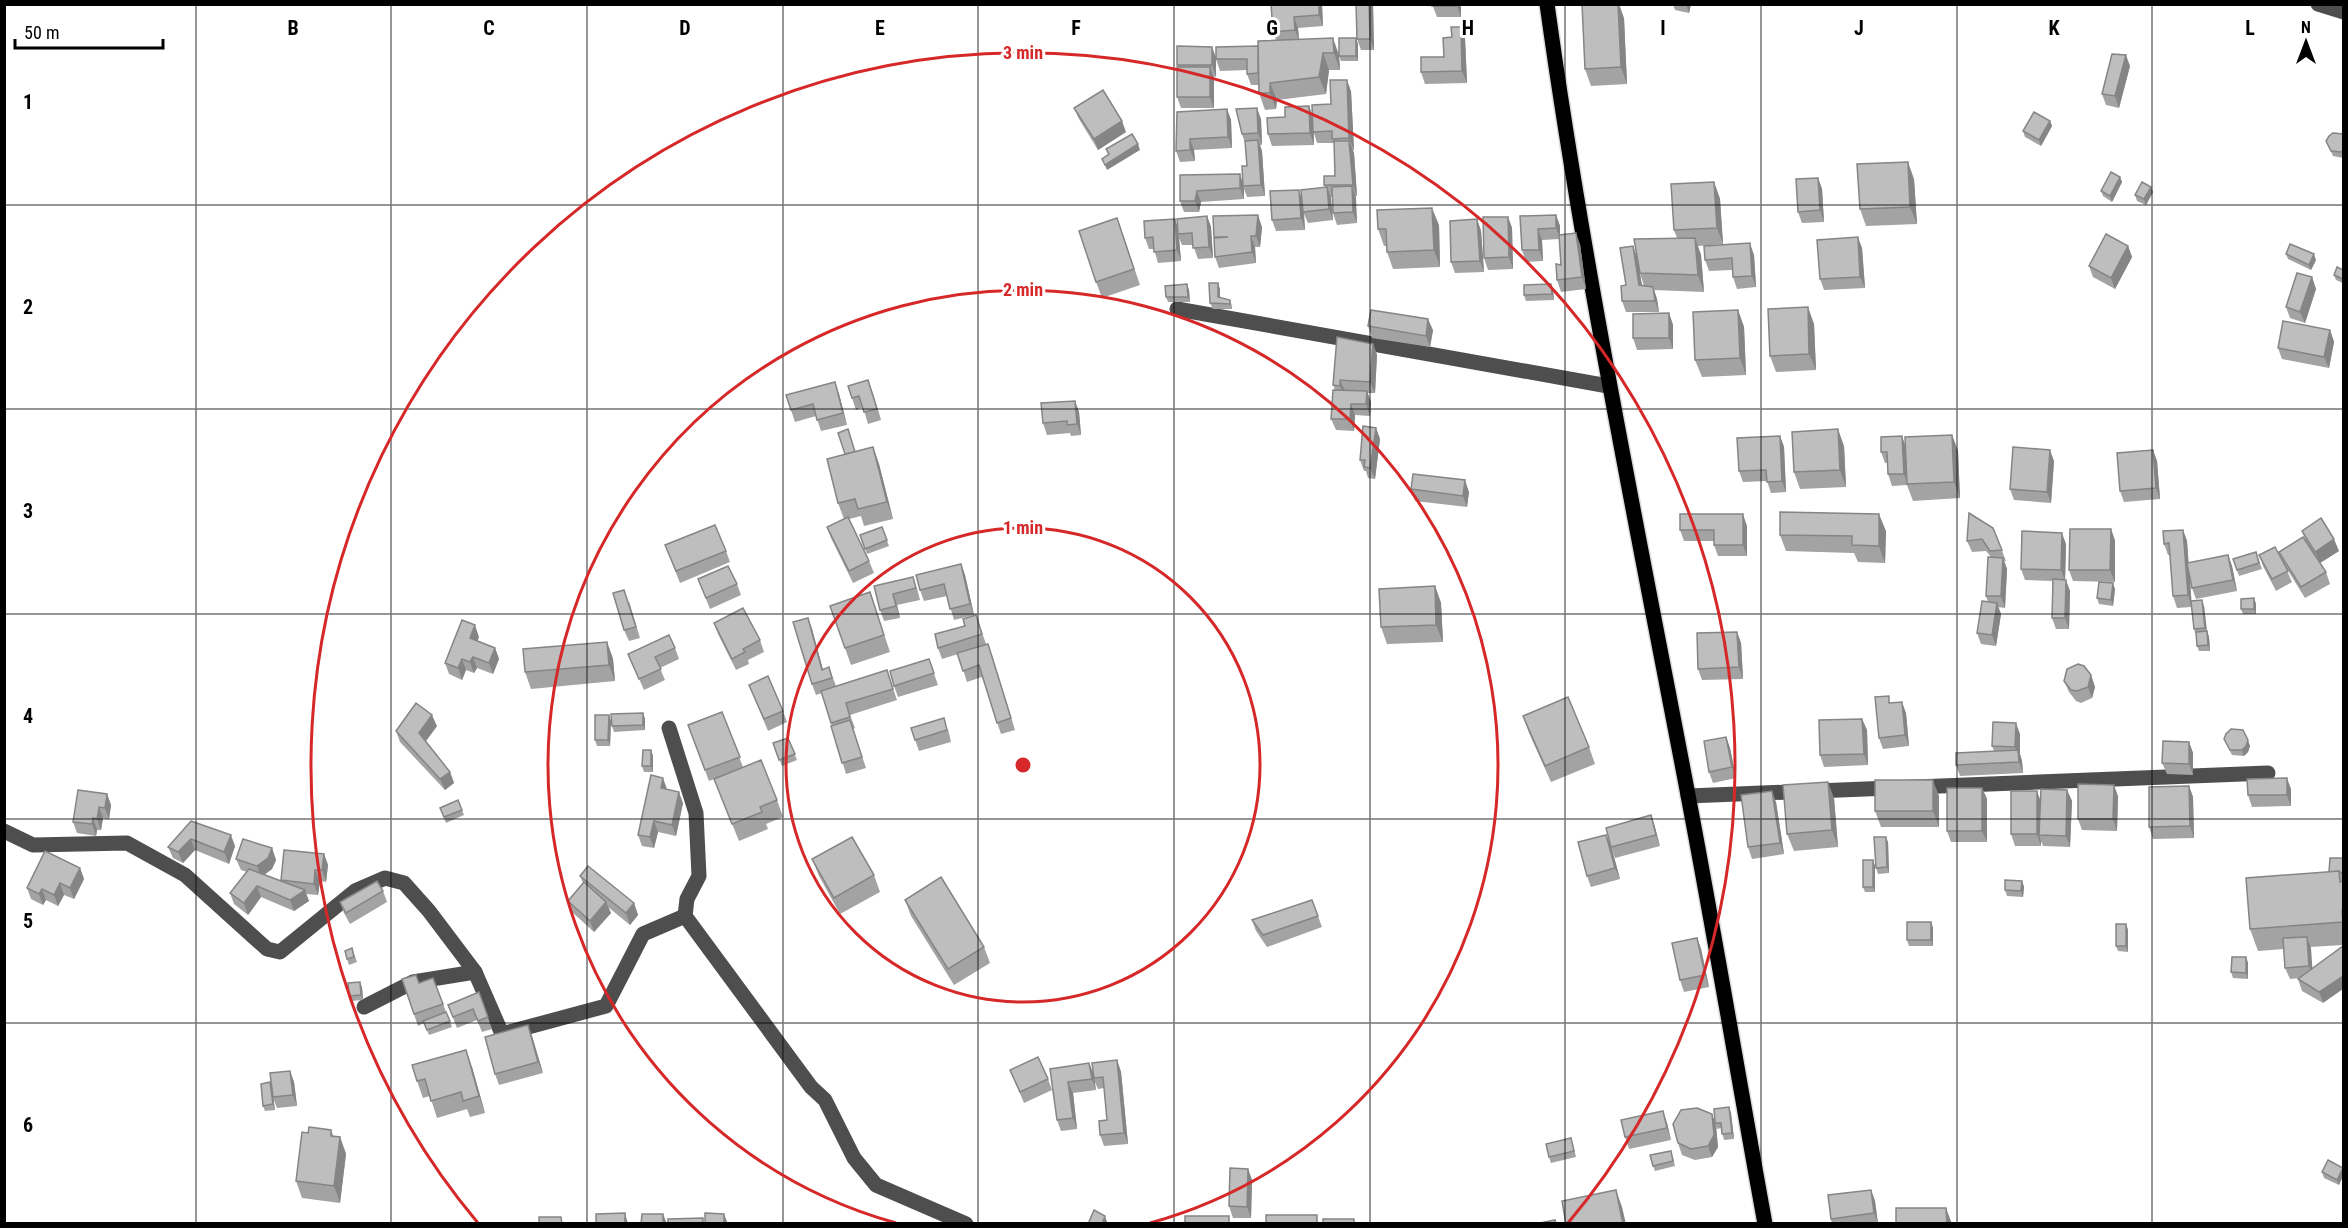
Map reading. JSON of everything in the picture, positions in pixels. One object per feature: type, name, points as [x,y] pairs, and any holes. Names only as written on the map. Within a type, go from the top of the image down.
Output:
[{"type":"main road","points":[[1547,4],[1564,126],[1608,386],[1688,796],[1765,1224]]},
{"type":"street","points":[[2318,4],[2343,12]]},
{"type":"street","points":[[1177,309],[1608,386]]},
{"type":"street","points":[[669,728],[696,813],[699,876],[687,899],[686,916],[811,1087],[825,1100],[854,1158],[876,1185],[966,1224]]},
{"type":"street","points":[[1688,796],[2268,773]]},
{"type":"street","points":[[4,831],[33,845],[126,843],[185,875],[267,949],[279,952],[356,891],[385,878],[404,883],[429,911],[475,972],[502,1034],[606,1006],[643,934],[686,916]]},
{"type":"street","points":[[364,1007],[413,982],[475,972]]},
{"type":"building","points":[[1271,4],[1319,4],[1319,15],[1294,17],[1295,30],[1273,32]]},
{"type":"building","points":[[1356,4],[1369,4],[1370,39],[1357,39]]},
{"type":"building","points":[[1432,4],[1457,4],[1457,6],[1432,6]]},
{"type":"building","points":[[1582,4],[1618,4],[1621,67],[1585,69]]},
{"type":"building","points":[[1451,27],[1461,27],[1462,71],[1421,72],[1421,57],[1444,57],[1443,38],[1452,37]]},
{"type":"building","points":[[1333,38],[1334,53],[1323,53],[1319,77],[1270,83],[1270,93],[1259,93],[1258,41]]},
{"type":"building","points":[[1339,38],[1356,38],[1356,56],[1339,56]]},
{"type":"building","points":[[1177,46],[1212,47],[1212,65],[1177,65]]},
{"type":"building","points":[[1258,46],[1258,73],[1247,74],[1247,59],[1216,59],[1216,47]]},
{"type":"building","points":[[2112,54],[2126,55],[2115,96],[2102,94]]},
{"type":"building","points":[[1177,67],[1210,67],[1210,97],[1177,97]]},
{"type":"building","points":[[1330,80],[1347,80],[1349,138],[1332,139],[1332,131],[1313,132],[1312,105],[1331,104]]},
{"type":"building","points":[[1103,90],[1122,121],[1094,139],[1074,108]]},
{"type":"building","points":[[1309,106],[1310,133],[1268,134],[1267,118],[1285,117],[1285,107]]},
{"type":"building","points":[[1257,108],[1258,133],[1242,134],[1236,109]]},
{"type":"building","points":[[1227,109],[1228,137],[1190,139],[1190,150],[1176,151],[1177,112]]},
{"type":"building","points":[[2034,112],[2050,121],[2039,140],[2023,131]]},
{"type":"building","points":[[2333,133],[2343,134],[2341,152],[2331,151],[2326,141]]},
{"type":"building","points":[[1132,134],[1138,144],[1105,165],[1102,159],[1109,154],[1106,149]]},
{"type":"building","points":[[1258,140],[1261,185],[1243,186],[1242,166],[1247,166],[1245,141]]},
{"type":"building","points":[[1334,141],[1349,141],[1353,185],[1324,185],[1324,176],[1335,176]]},
{"type":"building","points":[[1908,162],[1910,207],[1860,209],[1857,164]]},
{"type":"building","points":[[2111,172],[2120,177],[2110,196],[2101,191]]},
{"type":"building","points":[[1240,174],[1240,188],[1197,191],[1195,201],[1180,201],[1180,175]]},
{"type":"building","points":[[1818,178],[1820,210],[1798,212],[1796,179]]},
{"type":"building","points":[[1714,182],[1717,228],[1674,230],[1671,184]]},
{"type":"building","points":[[2142,182],[2151,187],[2144,199],[2135,195]]},
{"type":"building","points":[[1352,186],[1353,212],[1333,213],[1332,187]]},
{"type":"building","points":[[1327,187],[1329,209],[1303,212],[1301,190]]},
{"type":"building","points":[[1299,190],[1301,218],[1272,220],[1270,191]]},
{"type":"building","points":[[1432,208],[1434,250],[1387,252],[1386,229],[1378,229],[1377,210]]},
{"type":"building","points":[[1258,215],[1256,236],[1251,236],[1252,252],[1215,257],[1214,238],[1228,237],[1214,237],[1213,216]]},
{"type":"building","points":[[1556,215],[1556,228],[1538,229],[1539,250],[1522,250],[1520,216]]},
{"type":"building","points":[[1207,216],[1209,247],[1193,248],[1192,233],[1178,234],[1177,219]]},
{"type":"building","points":[[1483,217],[1508,217],[1509,257],[1484,258]]},
{"type":"building","points":[[1117,218],[1134,269],[1096,282],[1079,231]]},
{"type":"building","points":[[1175,219],[1177,250],[1154,252],[1153,237],[1145,238],[1144,221]]},
{"type":"building","points":[[1477,219],[1480,261],[1451,262],[1450,221]]},
{"type":"building","points":[[1576,233],[1582,277],[1557,280],[1556,264],[1561,265],[1559,235]]},
{"type":"building","points":[[2106,234],[2128,246],[2111,278],[2089,266]]},
{"type":"building","points":[[1858,237],[1860,277],[1820,279],[1817,240]]},
{"type":"building","points":[[1695,238],[1698,275],[1640,273],[1634,239]]},
{"type":"building","points":[[1750,243],[1752,276],[1733,277],[1732,258],[1705,260],[1704,246]]},
{"type":"building","points":[[2290,244],[2314,254],[2309,265],[2286,254]]},
{"type":"building","points":[[1633,246],[1639,285],[1653,287],[1655,301],[1622,301],[1621,286],[1626,285],[1620,248]]},
{"type":"building","points":[[2337,267],[2343,270],[2343,279],[2334,275]]},
{"type":"building","points":[[2297,273],[2312,277],[2300,312],[2286,307]]},
{"type":"building","points":[[1209,283],[1218,283],[1218,297],[1230,300],[1230,304],[1210,303]]},
{"type":"building","points":[[1187,284],[1188,297],[1166,297],[1165,286]]},
{"type":"building","points":[[1551,284],[1552,294],[1524,295],[1524,285]]},
{"type":"building","points":[[1808,307],[1809,354],[1770,356],[1768,309]]},
{"type":"building","points":[[1371,310],[1428,319],[1426,336],[1368,326]]},
{"type":"building","points":[[1738,310],[1740,358],[1695,360],[1693,312]]},
{"type":"building","points":[[1669,313],[1669,338],[1633,338],[1633,314]]},
{"type":"building","points":[[2283,321],[2330,330],[2324,357],[2278,348]]},
{"type":"building","points":[[1337,337],[1373,344],[1370,382],[1340,380],[1340,386],[1333,385]]},
{"type":"building","points":[[868,380],[877,409],[864,412],[859,396],[852,398],[848,386]]},
{"type":"building","points":[[835,382],[843,413],[817,420],[813,404],[791,410],[786,395]]},
{"type":"building","points":[[1333,390],[1367,391],[1366,404],[1351,404],[1350,419],[1331,419]]},
{"type":"building","points":[[1075,401],[1077,424],[1067,425],[1067,421],[1043,423],[1041,403]]},
{"type":"building","points":[[1363,426],[1376,428],[1370,468],[1364,467],[1365,460],[1360,460]]},
{"type":"building","points":[[848,429],[855,452],[845,454],[838,433]]},
{"type":"building","points":[[1838,429],[1840,470],[1794,472],[1792,432]]},
{"type":"building","points":[[1952,435],[1954,482],[1907,484],[1905,437]]},
{"type":"building","points":[[1780,436],[1782,481],[1767,482],[1766,470],[1739,471],[1737,438]]},
{"type":"building","points":[[1902,436],[1904,474],[1888,474],[1887,452],[1881,452],[1881,437]]},
{"type":"building","points":[[873,447],[887,502],[858,509],[855,499],[838,503],[827,459]]},
{"type":"building","points":[[2013,447],[2050,450],[2047,492],[2010,489]]},
{"type":"building","points":[[2153,450],[2156,488],[2120,491],[2117,453]]},
{"type":"building","points":[[1413,474],[1465,480],[1463,496],[1411,489]]},
{"type":"building","points":[[1780,512],[1879,514],[1879,546],[1852,545],[1852,536],[1780,535]]},
{"type":"building","points":[[1969,513],[1993,528],[2002,550],[1990,551],[1982,539],[1967,541]]},
{"type":"building","points":[[1680,514],[1743,514],[1743,545],[1714,545],[1714,530],[1680,530]]},
{"type":"building","points":[[848,517],[869,561],[849,571],[827,527]]},
{"type":"building","points":[[2321,518],[2334,539],[2315,552],[2302,531]]},
{"type":"building","points":[[715,525],[726,551],[676,571],[665,545]]},
{"type":"building","points":[[882,527],[887,540],[865,549],[860,535]]},
{"type":"building","points":[[2070,529],[2111,529],[2110,570],[2069,570]]},
{"type":"building","points":[[2183,530],[2188,595],[2173,596],[2169,543],[2164,544],[2163,531]]},
{"type":"building","points":[[2022,531],[2062,533],[2061,570],[2021,569]]},
{"type":"building","points":[[2303,537],[2326,572],[2301,587],[2279,552]]},
{"type":"building","points":[[2275,547],[2288,571],[2272,579],[2259,555]]},
{"type":"building","points":[[2256,552],[2259,563],[2237,570],[2233,559]]},
{"type":"building","points":[[2228,555],[2233,580],[2192,588],[2187,563]]},
{"type":"building","points":[[1988,557],[2003,558],[2001,596],[1986,596]]},
{"type":"building","points":[[961,564],[970,604],[950,609],[944,584],[920,590],[916,575]]},
{"type":"building","points":[[728,566],[737,584],[706,598],[698,579]]},
{"type":"building","points":[[913,577],[916,588],[893,594],[896,606],[880,610],[874,586]]},
{"type":"building","points":[[2053,579],[2066,580],[2065,618],[2052,618]]},
{"type":"building","points":[[2099,582],[2113,583],[2111,600],[2097,598]]},
{"type":"building","points":[[1435,586],[1436,625],[1381,627],[1379,589]]},
{"type":"building","points":[[624,590],[636,627],[624,630],[613,593]]},
{"type":"building","points":[[870,592],[884,635],[845,648],[830,606]]},
{"type":"building","points":[[2254,598],[2254,609],[2241,609],[2241,599]]},
{"type":"building","points":[[2202,600],[2205,628],[2194,629],[2191,601]]},
{"type":"building","points":[[1982,601],[1997,603],[1992,635],[1977,633]]},
{"type":"building","points":[[743,608],[760,640],[743,649],[745,652],[732,659],[714,623]]},
{"type":"building","points":[[976,615],[982,634],[938,648],[935,634],[965,626],[963,619]]},
{"type":"building","points":[[808,618],[822,670],[829,667],[832,678],[812,684],[793,622]]},
{"type":"building","points":[[462,620],[475,625],[470,638],[495,648],[489,663],[473,657],[470,662],[462,659],[458,668],[445,663]]},
{"type":"building","points":[[2207,631],[2208,645],[2197,646],[2196,632]]},
{"type":"building","points":[[1737,632],[1739,667],[1698,669],[1697,633]]},
{"type":"building","points":[[669,635],[675,648],[655,657],[661,669],[639,679],[628,654]]},
{"type":"building","points":[[607,642],[609,665],[525,672],[523,649]]},
{"type":"building","points":[[988,644],[1011,718],[997,723],[979,665],[963,671],[957,653]]},
{"type":"building","points":[[929,659],[934,673],[894,686],[890,671]]},
{"type":"building","points":[[2078,664],[2084,666],[2091,675],[2088,687],[2077,691],[2071,690],[2064,681],[2067,669]]},
{"type":"building","points":[[887,670],[893,689],[846,703],[850,717],[831,723],[821,691]]},
{"type":"building","points":[[768,676],[783,711],[764,719],[749,685]]},
{"type":"building","points":[[1889,696],[1889,703],[1902,702],[1905,735],[1879,738],[1875,697]]},
{"type":"building","points":[[1568,697],[1589,747],[1545,766],[1523,716]]},
{"type":"building","points":[[416,703],[432,715],[419,733],[450,772],[440,779],[396,731]]},
{"type":"building","points":[[722,712],[740,757],[705,770],[688,725]]},
{"type":"building","points":[[643,713],[643,725],[612,726],[611,714]]},
{"type":"building","points":[[595,715],[609,715],[608,740],[595,740]]},
{"type":"building","points":[[944,718],[947,730],[915,740],[911,728]]},
{"type":"building","points":[[1862,719],[1864,754],[1820,755],[1819,720]]},
{"type":"building","points":[[850,720],[862,757],[842,763],[831,726]]},
{"type":"building","points":[[1993,722],[2016,723],[2015,747],[1992,746]]},
{"type":"building","points":[[2231,729],[2243,730],[2248,740],[2242,750],[2230,750],[2224,739]]},
{"type":"building","points":[[1726,737],[1732,767],[1709,772],[1704,741]]},
{"type":"building","points":[[788,738],[795,754],[779,760],[773,743]]},
{"type":"building","points":[[2163,741],[2189,742],[2189,764],[2162,763]]},
{"type":"building","points":[[643,750],[651,750],[651,766],[642,766]]},
{"type":"building","points":[[2018,750],[2019,762],[1956,765],[1956,753]]},
{"type":"building","points":[[761,760],[777,800],[760,807],[762,812],[732,824],[714,779]]},
{"type":"building","points":[[651,775],[663,778],[661,788],[679,792],[672,825],[654,821],[650,837],[638,835]]},
{"type":"building","points":[[2287,778],[2287,795],[2248,795],[2247,779]]},
{"type":"building","points":[[1875,780],[1933,780],[1933,811],[1875,811]]},
{"type":"building","points":[[1828,782],[1832,830],[1787,834],[1783,785]]},
{"type":"building","points":[[2078,784],[2114,785],[2113,819],[2078,819]]},
{"type":"building","points":[[2189,786],[2190,826],[2149,827],[2149,787]]},
{"type":"building","points":[[1947,788],[1982,788],[1982,831],[1947,831]]},
{"type":"building","points":[[2041,789],[2067,790],[2066,836],[2039,835]]},
{"type":"building","points":[[78,790],[107,794],[105,808],[99,807],[97,819],[93,818],[92,824],[73,822]]},
{"type":"building","points":[[1772,791],[1780,843],[1748,847],[1741,795]]},
{"type":"building","points":[[2011,791],[2037,791],[2037,834],[2011,834]]},
{"type":"building","points":[[458,800],[462,810],[444,817],[440,808]]},
{"type":"building","points":[[1651,815],[1656,835],[1611,847],[1606,828]]},
{"type":"building","points":[[191,821],[231,835],[224,852],[191,839],[178,852],[168,847]]},
{"type":"building","points":[[1606,835],[1615,868],[1587,876],[1578,842]]},
{"type":"building","points":[[852,837],[874,875],[834,898],[812,859]]},
{"type":"building","points":[[1874,837],[1886,837],[1887,867],[1876,868]]},
{"type":"building","points":[[243,839],[272,848],[268,858],[257,866],[236,859]]},
{"type":"building","points":[[284,850],[324,854],[322,870],[315,870],[314,884],[281,880]]},
{"type":"building","points":[[45,851],[80,868],[70,888],[60,883],[54,895],[42,889],[39,894],[27,888]]},
{"type":"building","points":[[2330,858],[2343,858],[2343,873],[2329,872]]},
{"type":"building","points":[[1863,860],[1873,860],[1873,887],[1863,887]]},
{"type":"building","points":[[588,866],[634,903],[626,913],[580,876]]},
{"type":"building","points":[[249,869],[305,890],[290,900],[257,886],[244,903],[230,893]]},
{"type":"building","points":[[2339,871],[2340,882],[2343,881],[2343,922],[2250,929],[2246,878]]},
{"type":"building","points":[[941,877],[984,947],[948,969],[905,900]]},
{"type":"building","points":[[2005,880],[2022,881],[2021,891],[2005,890]]},
{"type":"building","points":[[377,881],[383,891],[346,913],[340,902]]},
{"type":"building","points":[[584,882],[606,902],[590,921],[568,901]]},
{"type":"building","points":[[1312,900],[1318,916],[1263,935],[1252,920]]},
{"type":"building","points":[[1907,922],[1931,922],[1931,940],[1907,940]]},
{"type":"building","points":[[2116,924],[2126,924],[2126,946],[2116,946]]},
{"type":"building","points":[[2307,937],[2309,966],[2285,968],[2283,938]]},
{"type":"building","points":[[1697,938],[1705,975],[1680,980],[1672,943]]},
{"type":"building","points":[[2343,946],[2343,976],[2319,992],[2298,979]]},
{"type":"building","points":[[352,948],[354,957],[347,959],[345,951]]},
{"type":"building","points":[[2232,957],[2246,957],[2246,973],[2231,972]]},
{"type":"building","points":[[416,975],[419,983],[433,978],[443,1004],[414,1014],[402,979]]},
{"type":"building","points":[[360,982],[361,995],[349,996],[348,983]]},
{"type":"building","points":[[479,992],[488,1017],[478,1021],[473,1009],[453,1017],[448,1005]]},
{"type":"building","points":[[446,1012],[450,1021],[427,1030],[423,1021]]},
{"type":"building","points":[[528,1025],[538,1062],[495,1074],[485,1037]]},
{"type":"building","points":[[466,1050],[479,1096],[463,1101],[461,1092],[431,1101],[425,1079],[417,1081],[412,1065]]},
{"type":"building","points":[[1038,1057],[1048,1079],[1020,1092],[1010,1070]]},
{"type":"building","points":[[1117,1060],[1124,1133],[1100,1135],[1099,1121],[1107,1120],[1103,1077],[1094,1078],[1092,1063]]},
{"type":"building","points":[[1089,1063],[1092,1079],[1068,1082],[1073,1118],[1057,1120],[1050,1069]]},
{"type":"building","points":[[290,1071],[293,1095],[273,1097],[270,1073]]},
{"type":"building","points":[[270,1082],[273,1104],[263,1106],[261,1084]]},
{"type":"building","points":[[1729,1107],[1732,1133],[1722,1134],[1721,1123],[1715,1123],[1714,1109]]},
{"type":"building","points":[[1697,1108],[1712,1114],[1714,1135],[1708,1146],[1691,1149],[1678,1143],[1673,1124],[1681,1110]]},
{"type":"building","points":[[1663,1111],[1667,1128],[1625,1137],[1621,1120]]},
{"type":"building","points":[[309,1127],[331,1130],[331,1136],[340,1137],[334,1186],[296,1181],[302,1132],[308,1133]]},
{"type":"building","points":[[1571,1138],[1574,1151],[1549,1157],[1546,1144]]},
{"type":"building","points":[[1671,1151],[1673,1161],[1653,1166],[1650,1155]]},
{"type":"building","points":[[2328,1160],[2343,1168],[2337,1180],[2322,1172]]},
{"type":"building","points":[[1230,1168],[1248,1169],[1247,1207],[1229,1206]]},
{"type":"building","points":[[1616,1190],[1623,1224],[1566,1224],[1562,1201]]},
{"type":"building","points":[[1871,1190],[1874,1213],[1831,1219],[1828,1195]]},
{"type":"building","points":[[1896,1208],[1946,1208],[1947,1224],[1896,1224]]},
{"type":"building","points":[[1094,1210],[1105,1216],[1102,1224],[1088,1224]]},
{"type":"building","points":[[625,1213],[625,1224],[596,1224],[596,1214]]},
{"type":"building","points":[[705,1213],[724,1214],[724,1224],[705,1224]]},
{"type":"building","points":[[642,1214],[663,1214],[663,1224],[641,1224]]},
{"type":"building","points":[[1266,1215],[1317,1215],[1317,1224],[1266,1224]]},
{"type":"building","points":[[1185,1216],[1229,1216],[1229,1224],[1185,1224]]},
{"type":"building","points":[[539,1217],[561,1217],[562,1224],[539,1224]]},
{"type":"building","points":[[703,1218],[703,1224],[668,1224],[668,1219]]},
{"type":"building","points":[[1323,1219],[1354,1219],[1354,1224],[1323,1224]]},
{"type":"building","points":[[1555,1220],[1556,1224],[1535,1224]]}]
